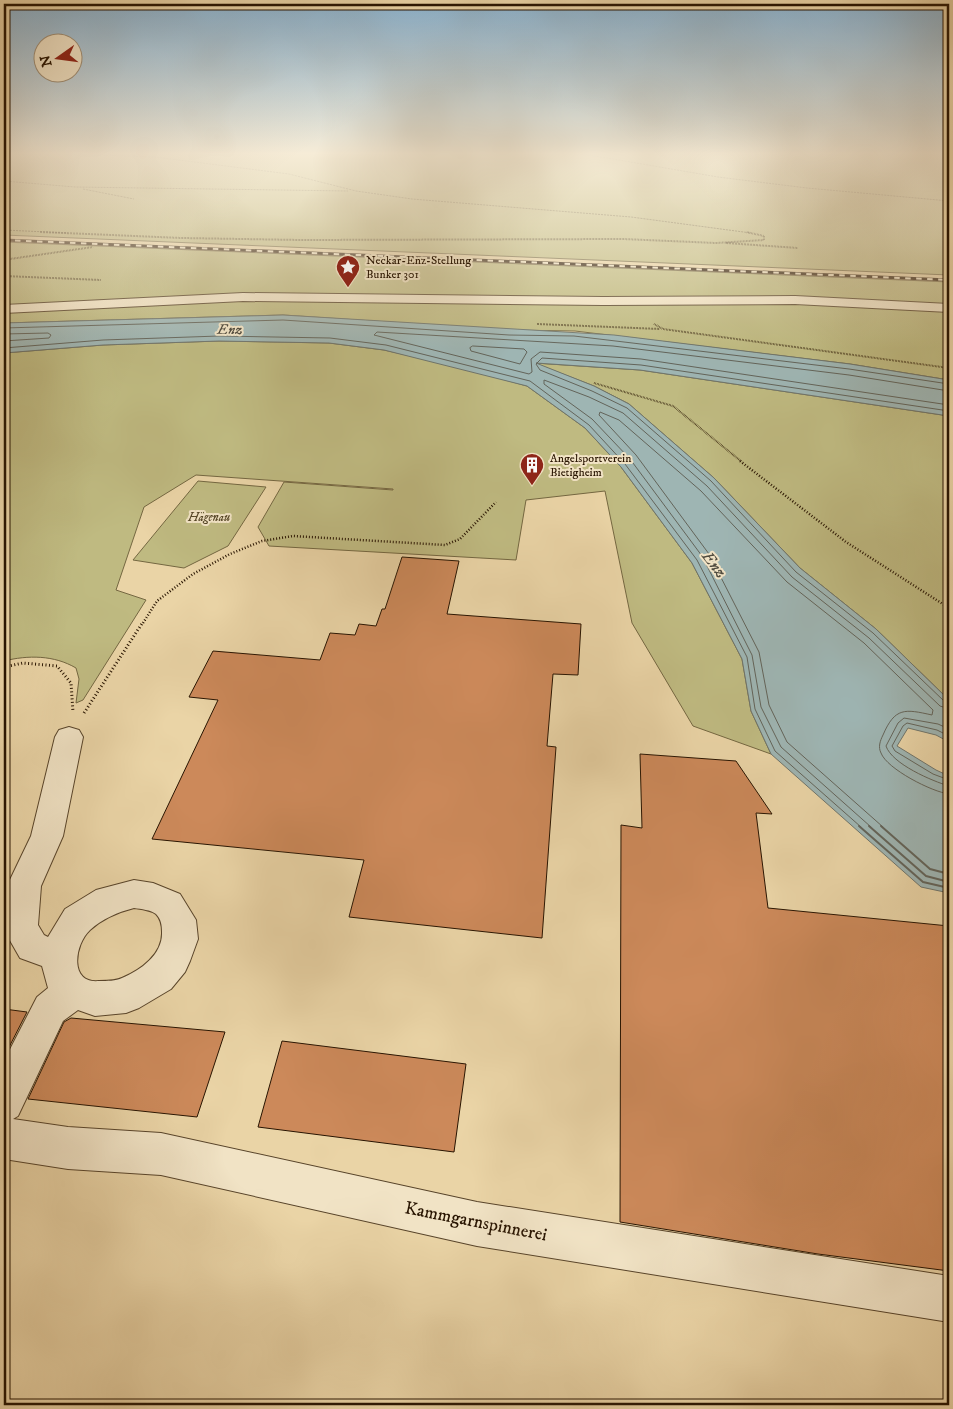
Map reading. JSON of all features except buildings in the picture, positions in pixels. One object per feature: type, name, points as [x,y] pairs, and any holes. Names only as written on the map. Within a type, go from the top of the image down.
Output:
[{"type":"street","points":[[4,309],[243,297],[603,301],[795,300],[949,308]]},
{"type":"street","points":[[58,956],[32,947],[20,928],[24,886],[47,836],[69,737]]},
{"type":"street","points":[[134,894],[153,897],[168,904],[179,920],[180,939],[172,961],[158,977],[126,996],[95,999],[73,991],[62,978],[58,956],[65,937],[77,920],[108,900],[134,894]]},
{"type":"street","points":[[4,1102],[50,1009],[73,991]]},
{"type":"street","name":"Kammgarnspinnerei","points":[[4,1138],[68,1148],[161,1154],[476,1224],[949,1299]]},
{"type":"path","points":[[637,218],[743,231],[764,236],[764,240],[716,243]]},
{"type":"path","points":[[4,230],[202,238],[613,239],[798,248]]},
{"type":"path","points":[[4,266],[10,259],[93,247]]},
{"type":"path","points":[[603,301],[664,329],[949,368]]},
{"type":"path","points":[[594,383],[673,406],[753,471],[846,542],[949,608]]},
{"type":"path","points":[[69,737],[157,600],[193,574],[230,554],[262,540],[293,536],[445,545],[460,539],[496,502]]},
{"type":"path","points":[[4,667],[10,664],[35,663],[57,666],[71,683],[73,711],[69,737]]},
{"type":"green space","points":[[4,218],[949,218],[949,275],[4,235]]},
{"type":"green space","points":[[4,242],[949,282],[949,380],[850,364],[575,331],[509,330],[283,315],[4,323]]},
{"type":"green space","points":[[219,341],[329,343],[384,350],[451,365],[527,386],[585,428],[621,467],[692,563],[742,659],[751,711],[771,754],[693,726],[632,623],[605,491],[526,500],[516,560],[269,546],[258,527],[284,482],[393,489],[196,475],[144,507],[116,590],[146,600],[83,700],[76,703],[79,679],[76,668],[68,664],[41,657],[4,661],[4,353],[103,345]]},
{"type":"green space","points":[[534,363],[640,370],[949,416],[949,700],[876,629],[800,568],[714,478],[629,404],[594,386]]},
{"type":"green space","name":"Hägenau","points":[[198,481],[266,487],[228,546],[184,568],[133,560]]},
{"type":"water","name":"Enz","points":[[283,315],[614,335],[850,364],[949,380],[949,416],[640,370],[536,363],[594,386],[629,404],[714,478],[800,568],[876,629],[949,700],[949,742],[936,735],[908,728],[897,746],[949,776],[949,893],[921,887],[771,754],[751,711],[742,659],[692,563],[621,467],[585,428],[527,386],[384,350],[329,343],[219,341],[103,345],[4,353],[4,323]]},
{"type":"railway","points":[[4,240],[949,280]]},
{"type":"place","name":"Neckar-Enz-Stellung Bunker 301","points":[[348,288]]},
{"type":"place","name":"Angelsportverein Bietigheim","points":[[532,486]]}]
